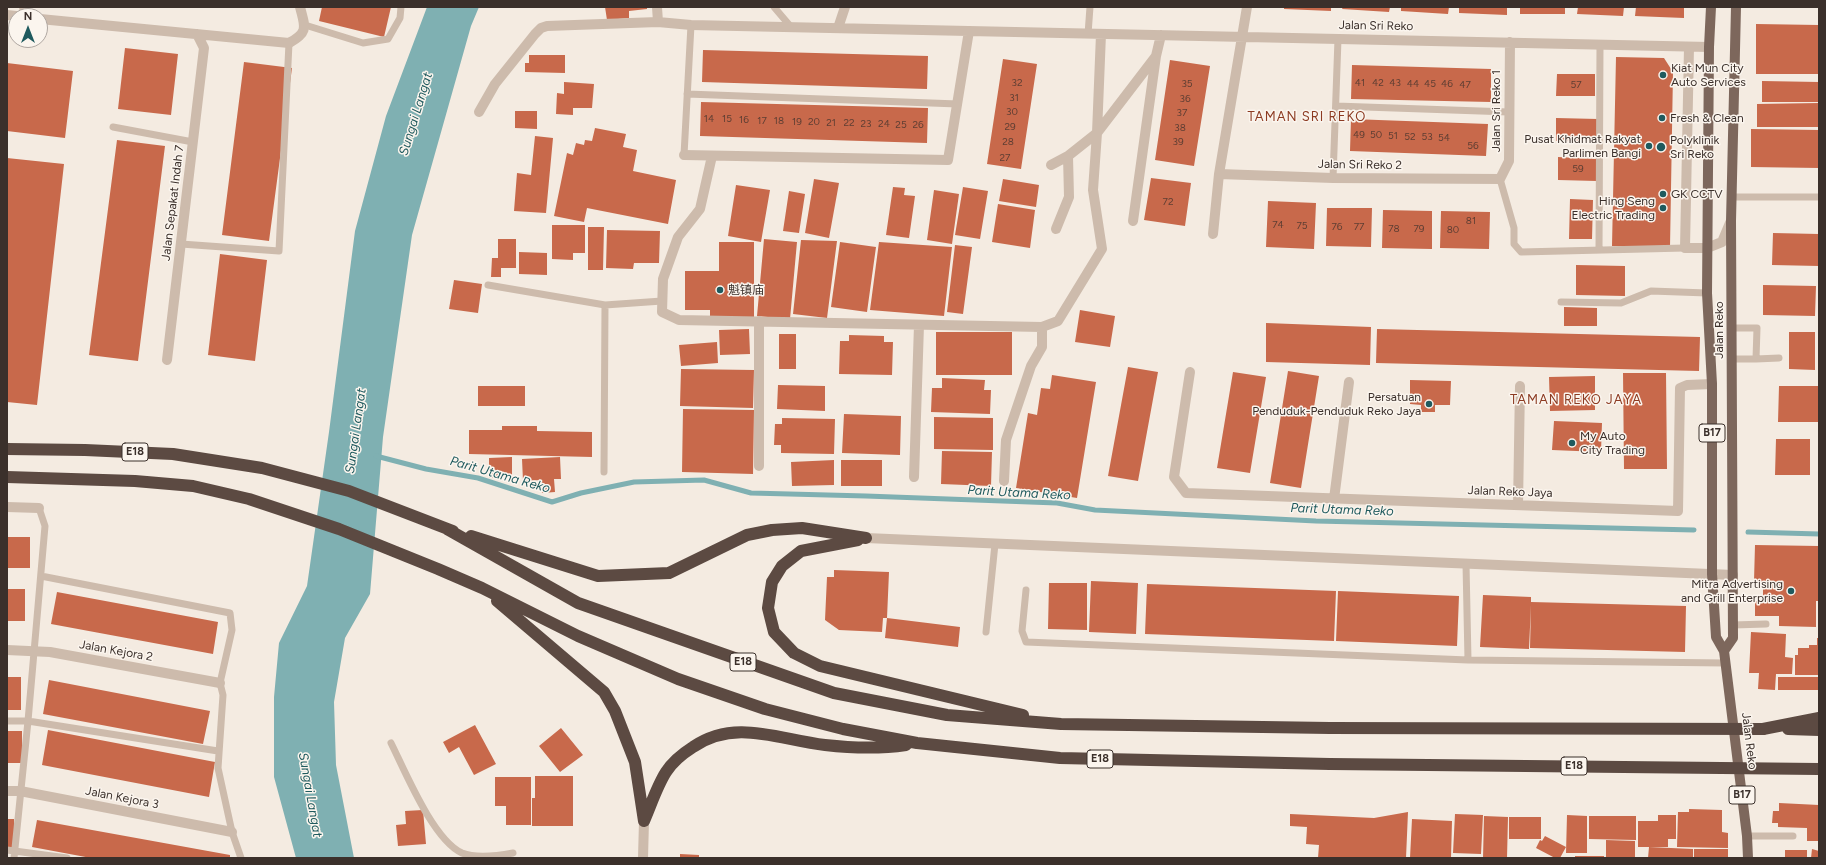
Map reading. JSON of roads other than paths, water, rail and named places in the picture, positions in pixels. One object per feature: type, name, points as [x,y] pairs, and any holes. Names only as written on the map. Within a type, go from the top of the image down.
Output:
[{"type":"highway","name":"E18","points":[[7,449],[86,450],[174,454],[262,468],[349,491],[446,529],[578,603],[834,693],[947,715],[1061,724],[1330,728],[1819,730]]},
{"type":"highway","name":"E18","points":[[7,476],[136,481],[193,486],[249,499],[339,529],[438,569],[482,588],[578,636],[685,681],[765,709],[843,729],[917,743],[1060,758],[1330,764],[1819,769]]},
{"type":"highway","points":[[446,529],[598,576],[669,573],[748,535],[772,530],[802,528],[866,538]]},
{"type":"highway","points":[[866,538],[801,551],[782,566],[772,582],[768,608],[774,632],[794,653],[820,666],[1061,724]]},
{"type":"highway","points":[[482,588],[586,675],[604,692],[615,711],[635,762],[644,821]]},
{"type":"highway","points":[[1762,729],[1819,718]]},
{"type":"highway","points":[[644,821],[666,772],[679,756],[699,743],[719,734],[750,732],[823,745],[853,748],[882,748],[917,743]]},
{"type":"main road","name":"Jalan Reko","points":[[1711,7],[1708,47],[1708,292],[1712,384],[1712,574],[1716,637],[1724,651],[1747,836],[1748,858]]},
{"type":"main road","name":"Jalan Reko","points":[[1724,651],[1733,638],[1731,197],[1736,7]]},
{"type":"street","points":[[48,20],[289,43],[301,37],[305,26],[300,7]]},
{"type":"street","points":[[657,7],[658,22]]},
{"type":"street","points":[[838,28],[845,7]]},
{"type":"street","points":[[1213,234],[1219,174],[1247,7]]},
{"type":"street","name":"Jalan Sri Reko","points":[[480,112],[495,84],[534,34],[541,28],[547,26],[658,22],[691,26],[1708,47]]},
{"type":"street","points":[[684,155],[948,160],[969,31]]},
{"type":"street","points":[[197,34],[204,48],[216,36]]},
{"type":"street","points":[[712,156],[700,209],[678,237],[663,279],[662,312],[679,320],[1042,327],[1058,321],[1102,249],[1093,190],[1101,34]]},
{"type":"street","points":[[1133,221],[1156,56],[1161,35]]},
{"type":"street","name":"Jalan Sri Reko 1","points":[[1500,179],[1509,161],[1510,42]]},
{"type":"street","points":[[1689,47],[1685,248],[1708,248],[1722,242],[1731,221]]},
{"type":"street","name":"Jalan Sepakat Indah 7","points":[[167,360],[204,48]]},
{"type":"street","points":[[1050,165],[1068,156],[1097,133],[1156,56]]},
{"type":"street","points":[[1056,229],[1069,197],[1068,156]]},
{"type":"street","name":"Jalan Sri Reko 2","points":[[1219,174],[1333,178],[1500,179]]},
{"type":"street","points":[[759,321],[759,466]]},
{"type":"street","points":[[914,477],[919,324]]},
{"type":"street","points":[[1004,481],[1006,440],[1031,366],[1042,347],[1042,327]]},
{"type":"street","name":"Jalan Reko Jaya","points":[[1190,372],[1174,477],[1186,493],[1678,511],[1680,388],[1687,385],[1712,384]]},
{"type":"street","points":[[1334,498],[1349,382]]},
{"type":"street","points":[[1518,505],[1520,386]]},
{"type":"street","points":[[7,507],[40,508]]},
{"type":"street","points":[[866,538],[1733,575]]},
{"type":"street","name":"Jalan Kejora 2","points":[[7,650],[34,650],[220,683]]},
{"type":"street","name":"Jalan Kejora 3","points":[[7,792],[20,791],[232,832]]},
{"type":"street","points":[[643,858],[644,821]]},
{"type":"lane","points":[[305,26],[363,43],[388,39],[400,18],[401,7]]},
{"type":"lane","points":[[774,7],[790,27]]},
{"type":"lane","points":[[1088,34],[1090,7]]},
{"type":"lane","points":[[684,155],[691,26]]},
{"type":"lane","points":[[1333,178],[1338,39]]},
{"type":"lane","points":[[181,244],[279,251],[289,43]]},
{"type":"lane","points":[[1599,250],[1600,44]]},
{"type":"lane","points":[[687,94],[958,104]]},
{"type":"lane","points":[[1336,106],[1509,112]]},
{"type":"lane","points":[[113,127],[193,142]]},
{"type":"lane","points":[[1500,179],[1514,228],[1514,244],[1521,252],[1685,248]]},
{"type":"lane","points":[[1731,197],[1819,197]]},
{"type":"lane","points":[[488,285],[605,305],[662,301]]},
{"type":"lane","points":[[1561,302],[1621,303],[1651,291],[1708,292]]},
{"type":"lane","points":[[604,472],[605,305]]},
{"type":"lane","points":[[1732,328],[1757,328],[1756,359]]},
{"type":"lane","points":[[1732,359],[1779,358]]},
{"type":"lane","points":[[14,858],[10,850],[20,791],[28,721],[45,526],[40,508]]},
{"type":"lane","points":[[986,632],[995,544]]},
{"type":"lane","points":[[1466,564],[1468,660]]},
{"type":"lane","points":[[41,576],[230,613],[232,630],[220,683],[223,695],[218,768],[232,832],[241,858]]},
{"type":"lane","points":[[1026,590],[1022,631],[1026,642],[1468,660],[1725,663]]},
{"type":"lane","points":[[1733,625],[1766,624]]},
{"type":"lane","points":[[7,721],[28,721],[218,751]]},
{"type":"lane","points":[[391,743],[423,809],[447,841],[462,853],[490,857],[513,853]]},
{"type":"lane","points":[[1747,836],[1793,836]]},
{"type":"lane","points":[[10,850],[67,858]]},
{"type":"water","name":"Sungai Langat","points":[[427,7],[479,7],[471,26],[412,235],[383,437],[370,594],[345,638],[334,702],[336,765],[354,858],[296,858],[274,777],[274,697],[279,643],[307,586],[355,231],[386,116]]},
{"type":"waterway","name":"Parit Utama Reko","points":[[376,456],[426,469],[478,478],[552,502],[581,493],[634,482],[704,480],[751,493],[1057,503],[1095,510],[1316,521],[1694,530]]},
{"type":"waterway","name":"Parit Utama Reko","points":[[1748,532],[1819,534]]},
{"type":"place","name":"Kiat Mun City Auto Services","points":[[1663,75]]},
{"type":"place","name":"Fresh & Clean","points":[[1662,118]]},
{"type":"place","name":"Pusat Khidmat Rakyat Parlimen Bangi","points":[[1649,146]]},
{"type":"place","name":"Polyklinik Sri Reko","points":[[1661,147]]},
{"type":"place","name":"GK CCTV","points":[[1663,194]]},
{"type":"place","name":"Hing Seng Electric Trading","points":[[1663,208]]},
{"type":"place","name":"魁镇庙","points":[[720,290]]},
{"type":"place","name":"Persatuan Penduduk-Penduduk Reko Jaya","points":[[1429,404]]},
{"type":"place","name":"My Auto City Trading","points":[[1572,443]]},
{"type":"place","name":"Mitra Advertising and Grill Enterprise","points":[[1791,591]]},
{"type":"district","name":"TAMAN SRI REKO","points":[[1307,117]]},
{"type":"district","name":"TAMAN REKO JAYA","points":[[1576,400]]}]
